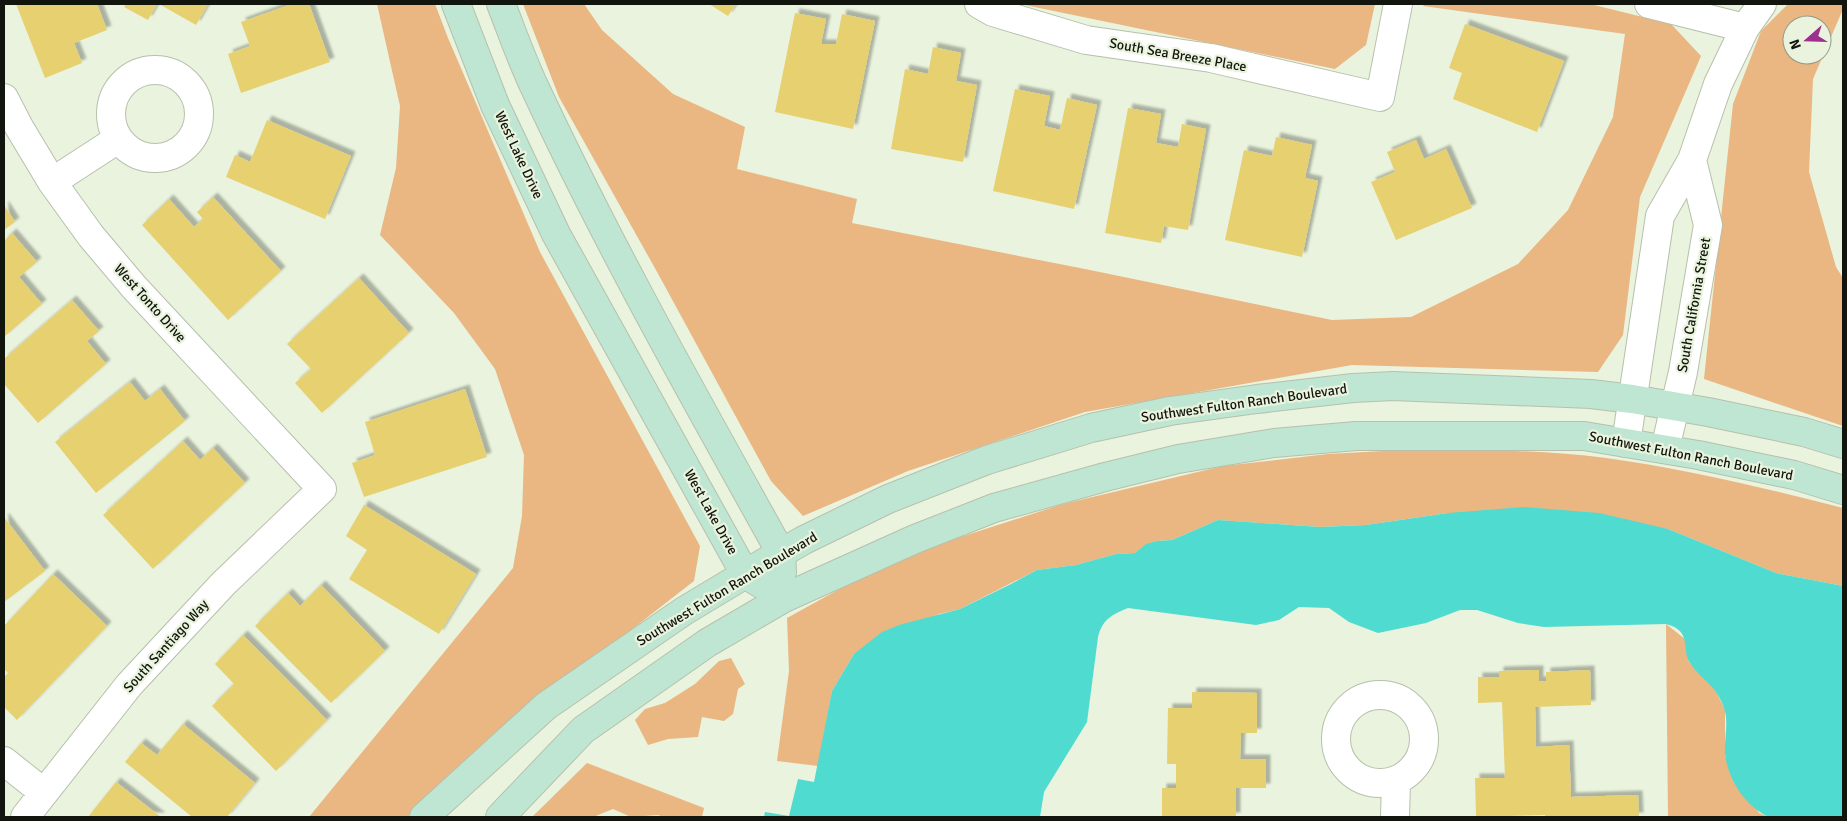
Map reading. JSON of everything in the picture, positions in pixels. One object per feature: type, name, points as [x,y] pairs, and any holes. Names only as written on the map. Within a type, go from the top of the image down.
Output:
[{"type":"street","name":"West Lake Drive","points":[[456,4],[495,105],[556,234],[745,574],[784,598]]},
{"type":"street","points":[[501,4],[534,87],[597,216],[781,554],[784,598]]},
{"type":"street","name":"South Sea Breeze Place","points":[[979,4],[992,12],[1086,40],[1211,58],[1380,97],[1398,4]]},
{"type":"street","points":[[1649,4],[1745,28]]},
{"type":"street","points":[[1626,443],[1660,216],[1692,160],[1718,84],[1745,28],[1762,4]]},
{"type":"street","name":"West Tonto Drive","points":[[4,98],[52,182],[91,236],[134,287],[322,489]]},
{"type":"street","points":[[52,182],[118,138]]},
{"type":"street","name":"South California Street","points":[[1665,449],[1683,372],[1708,225],[1692,160]]},
{"type":"street","name":"Southwest Fulton Ranch Boulevard","points":[[424,817],[546,706],[684,611],[745,574],[804,540],[888,499],[988,460],[1091,428],[1170,411],[1353,388],[1393,386],[1591,394],[1632,398],[1804,432],[1843,444]]},
{"type":"street","name":"Southwest Fulton Ranch Boulevard","points":[[500,817],[583,730],[707,644],[784,598],[914,540],[994,508],[1178,459],[1274,443],[1356,436],[1584,436],[1665,449],[1794,475],[1843,490]]},
{"type":"street","name":"South Santiago Way","points":[[24,817],[129,686],[156,656],[223,584],[322,489]]},
{"type":"street","points":[[4,761],[43,792]]},
{"type":"street","points":[[1395,817],[1396,781]]},
{"type":"shaded area","points":[[377,4],[435,4],[540,252],[700,546],[694,581],[505,728],[419,817],[309,817],[513,568],[522,516],[524,455],[495,369],[454,313],[380,235],[396,168],[400,106]]},
{"type":"shaded area","points":[[523,4],[584,4],[602,30],[673,94],[745,127],[737,169],[857,199],[852,223],[1332,320],[1411,317],[1518,264],[1568,210],[1613,117],[1625,34],[1423,6],[1425,4],[1590,4],[1671,24],[1701,56],[1640,197],[1623,335],[1598,372],[1352,365],[1085,412],[908,471],[803,516],[771,481],[559,97]]},
{"type":"shaded area","points":[[1020,4],[1375,4],[1366,45],[1335,69]]},
{"type":"shaded area","points":[[1788,4],[1843,4],[1843,9],[1832,35],[1832,15],[1782,15],[1782,65],[1819,65],[1813,79],[1809,172],[1836,267],[1843,278],[1843,426],[1704,379],[1733,104],[1761,31]]},
{"type":"shaded area","points":[[1421,449],[1537,452],[1606,458],[1725,480],[1843,508],[1843,586],[1776,573],[1668,529],[1448,513],[1366,525],[1320,527],[1218,520],[1172,540],[1147,544],[1135,553],[1116,554],[1076,565],[1037,570],[960,609],[939,614],[854,654],[832,691],[818,766],[777,761],[789,671],[787,618],[865,575],[942,543],[1063,504],[1223,466],[1328,454]]},
{"type":"shaded area","points":[[1666,624],[1685,639],[1689,662],[1715,689],[1725,710],[1725,756],[1759,813],[1769,817],[1668,817]]},
{"type":"shaded area","points":[[731,658],[745,684],[738,689],[733,714],[724,721],[702,717],[698,737],[668,739],[648,745],[635,720],[645,709],[665,703],[695,684],[719,661]]},
{"type":"shaded area","points":[[587,763],[704,808],[702,817],[663,817],[658,815],[631,817],[613,809],[593,817],[532,817]]},
{"type":"water","points":[[1524,507],[1599,513],[1668,529],[1776,573],[1843,586],[1843,817],[1769,817],[1746,800],[1734,783],[1727,764],[1725,754],[1726,719],[1721,700],[1713,688],[1690,663],[1687,658],[1683,636],[1674,627],[1666,624],[1544,627],[1518,623],[1477,610],[1460,610],[1426,623],[1378,633],[1349,622],[1329,608],[1299,607],[1279,620],[1256,625],[1128,608],[1108,618],[1102,626],[1098,637],[1087,722],[1044,792],[1040,817],[764,817],[765,812],[789,816],[798,779],[814,782],[832,691],[854,654],[882,632],[899,625],[960,609],[1037,570],[1076,565],[1116,554],[1135,553],[1146,544],[1172,540],[1218,520],[1320,527],[1366,525],[1448,513]]},
{"type":"building","points":[[16,4],[97,4],[107,30],[74,43],[82,63],[45,78]]},
{"type":"building","points":[[126,4],[157,4],[148,20],[124,7]]},
{"type":"building","points":[[159,4],[208,4],[196,25]]},
{"type":"building","points":[[292,4],[309,4],[330,62],[241,93],[228,54],[250,46],[241,22]]},
{"type":"building","points":[[709,4],[736,4],[728,16]]},
{"type":"building","points":[[795,13],[826,19],[821,44],[836,44],[842,14],[875,21],[853,129],[775,112]]},
{"type":"building","points":[[1465,24],[1564,61],[1537,132],[1453,99],[1462,73],[1449,68]]},
{"type":"building","points":[[933,47],[961,53],[956,81],[977,85],[963,162],[891,149],[905,69],[928,74]]},
{"type":"building","points":[[1015,89],[1050,96],[1044,126],[1060,130],[1067,98],[1097,105],[1074,209],[993,191]]},
{"type":"building","points":[[1128,108],[1161,114],[1156,143],[1178,147],[1182,124],[1206,129],[1188,230],[1164,226],[1161,243],[1105,233]]},
{"type":"building","points":[[267,120],[351,156],[325,219],[226,177],[235,155],[250,162]]},
{"type":"building","points":[[1276,137],[1312,145],[1305,178],[1318,181],[1302,257],[1225,240],[1244,150],[1272,156]]},
{"type":"building","points":[[1416,140],[1424,159],[1446,149],[1472,208],[1396,240],[1371,182],[1395,172],[1387,152]]},
{"type":"building","points":[[213,197],[281,271],[228,320],[142,225],[169,199],[194,227],[203,219],[197,212]]},
{"type":"building","points":[[4,205],[15,222],[4,230]]},
{"type":"building","points":[[12,233],[37,262],[19,277],[42,304],[4,337],[4,241]]},
{"type":"building","points":[[359,278],[409,333],[322,413],[295,383],[311,369],[287,344]]},
{"type":"building","points":[[72,300],[99,331],[87,341],[106,364],[38,423],[4,384],[4,359]]},
{"type":"building","points":[[130,382],[145,401],[160,389],[185,421],[96,493],[55,442]]},
{"type":"building","points":[[465,389],[487,457],[364,497],[352,463],[375,455],[365,422]]},
{"type":"building","points":[[183,441],[200,460],[213,448],[245,483],[153,569],[103,515]]},
{"type":"building","points":[[364,505],[476,574],[439,634],[349,579],[367,550],[346,536]]},
{"type":"building","points":[[4,517],[45,571],[4,602]]},
{"type":"building","points":[[53,574],[107,626],[17,720],[4,707],[4,677],[8,673],[4,669],[4,626]]},
{"type":"building","points":[[321,585],[385,651],[331,703],[255,626],[288,593],[300,606]]},
{"type":"building","points":[[243,635],[327,720],[276,771],[212,706],[234,684],[215,664]]},
{"type":"building","points":[[1539,670],[1539,681],[1546,681],[1546,672],[1590,670],[1591,705],[1535,707],[1536,747],[1569,745],[1571,797],[1638,795],[1639,817],[1545,817],[1545,815],[1476,817],[1475,778],[1505,778],[1502,702],[1478,703],[1478,677],[1499,677],[1499,671]]},
{"type":"building","points":[[1192,692],[1257,693],[1257,733],[1241,733],[1240,759],[1266,759],[1266,788],[1236,788],[1236,817],[1162,817],[1162,788],[1176,788],[1176,764],[1167,764],[1168,708],[1192,708]]},
{"type":"building","points":[[183,724],[255,783],[227,817],[192,817],[125,762],[141,743],[157,755]]},
{"type":"building","points":[[116,782],[161,817],[88,817]]}]
